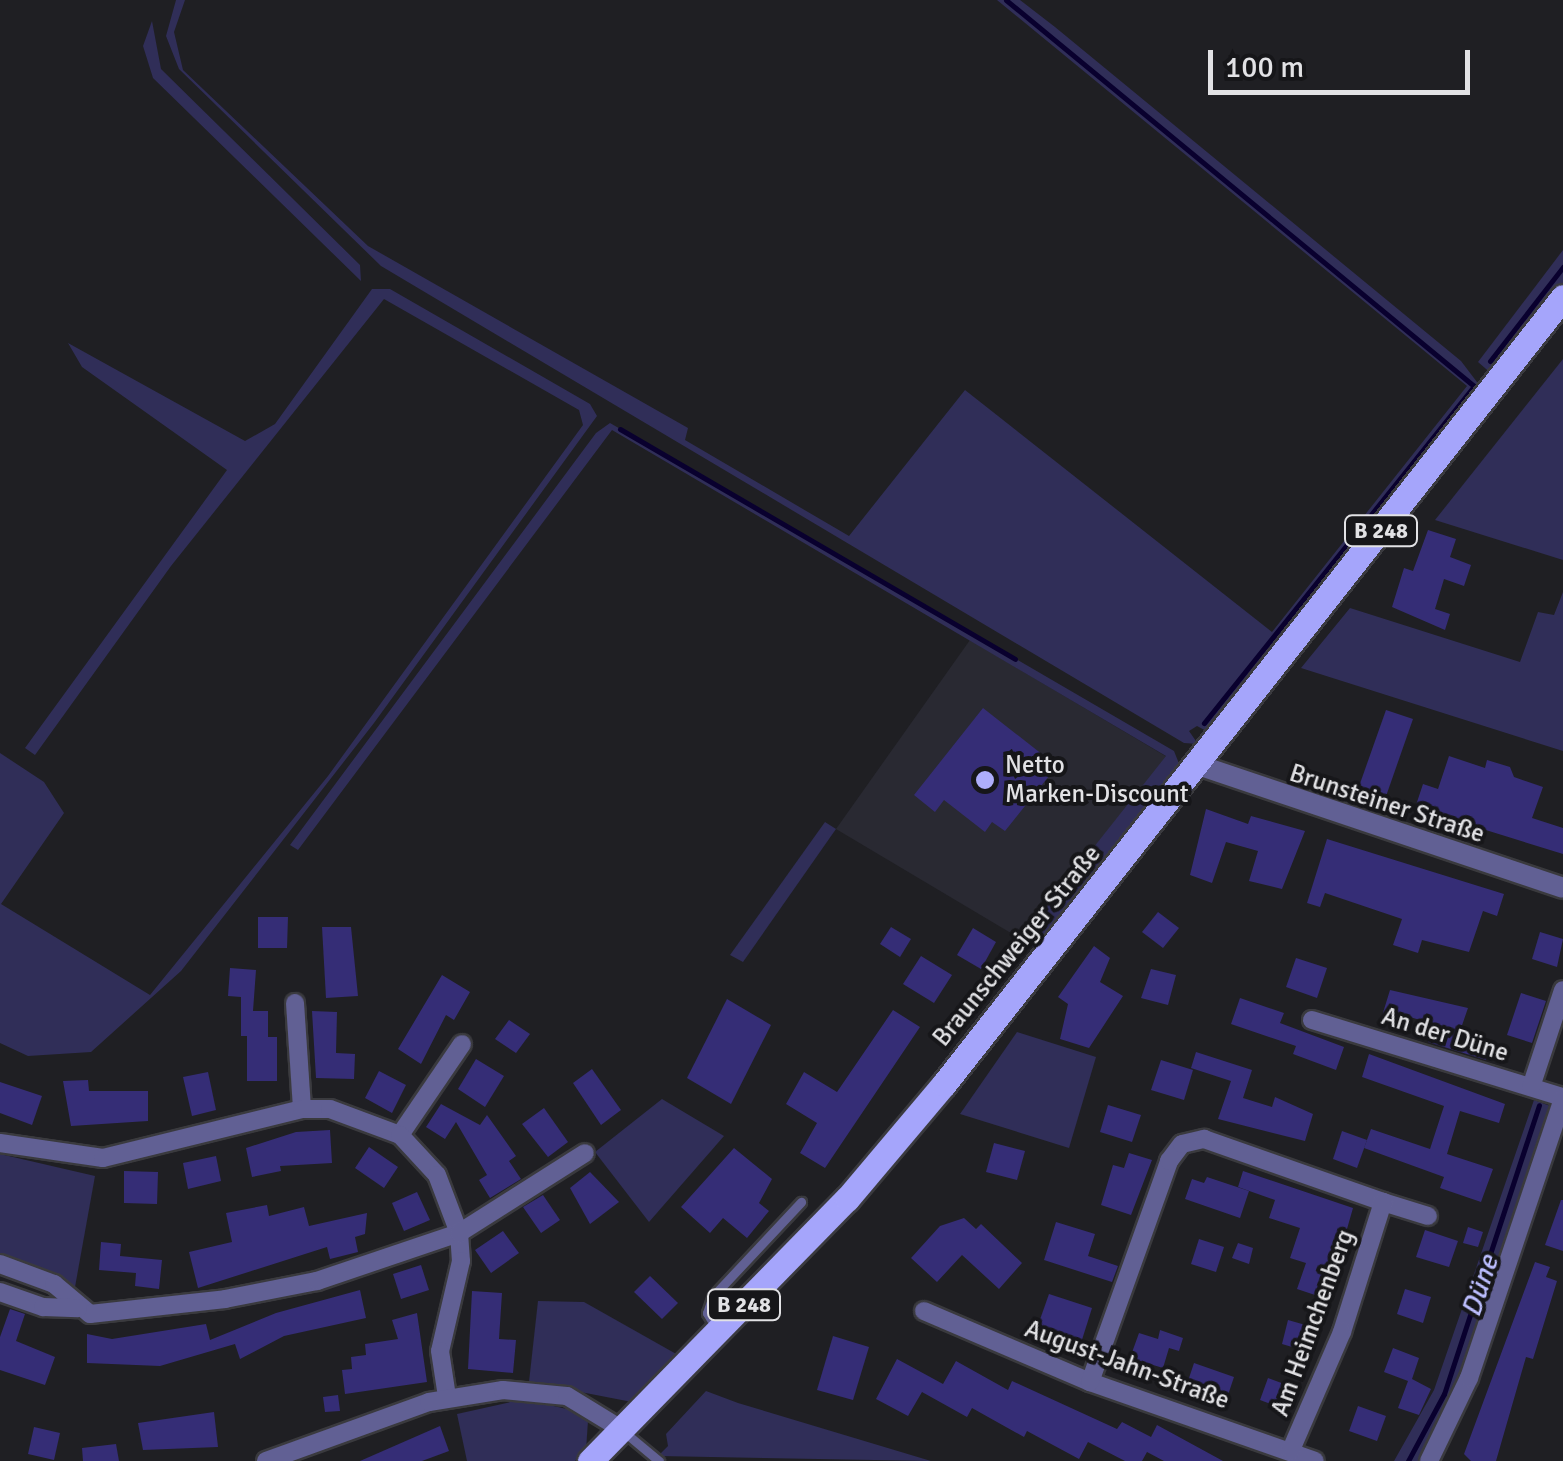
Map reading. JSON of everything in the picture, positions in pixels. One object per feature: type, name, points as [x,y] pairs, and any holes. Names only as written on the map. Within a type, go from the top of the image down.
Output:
[{"type":"main road","name":"Braunschweiger Straße","points":[[590,1461],[864,1179],[1198,764],[1563,297]]},
{"type":"street","name":"Brunsteiner Straße","points":[[1198,764],[1563,888]]},
{"type":"street","points":[[1531,1087],[1563,990]]},
{"type":"street","points":[[295,1003],[302,1109]]},
{"type":"street","name":"An der Düne","points":[[1312,1020],[1563,1098]]},
{"type":"street","points":[[400,1135],[462,1044]]},
{"type":"street","points":[[1429,1461],[1469,1378],[1556,1142],[1563,1098]]},
{"type":"street","points":[[0,1143],[103,1158],[302,1109],[356,1114],[400,1135],[437,1175],[459,1232],[461,1261],[440,1351],[447,1397]]},
{"type":"street","points":[[1090,1382],[1170,1161],[1182,1144],[1204,1139],[1428,1216]]},
{"type":"street","points":[[0,1292],[43,1307],[118,1313],[225,1300],[317,1280],[459,1232],[585,1153]]},
{"type":"street","name":"Am Heimchenberg","points":[[1291,1450],[1334,1352],[1383,1202]]},
{"type":"street","points":[[0,1264],[54,1284],[78,1308]]},
{"type":"street","name":"August-Jahn-Straße","points":[[924,1311],[1090,1382],[1315,1461]]},
{"type":"street","points":[[266,1461],[447,1397],[536,1390],[587,1403],[621,1429]]},
{"type":"lane","points":[[718,1331],[707,1313],[713,1296],[802,1202]]},
{"type":"lane","points":[[621,1429],[658,1461]]},
{"type":"shaded area","points":[[176,0],[185,0],[174,32],[183,70],[368,246],[688,428],[685,440],[849,536],[965,390],[1272,632],[1467,386],[997,0],[1020,0],[1055,27],[1461,361],[1480,386],[1210,733],[1197,726],[1189,731],[1198,744],[1184,743],[381,266],[179,69],[166,36]]},
{"type":"shaded area","points":[[152,21],[161,69],[360,265],[361,281],[153,78],[143,46]]},
{"type":"shaded area","points":[[1563,250],[1563,284],[1493,375],[1478,362]]},
{"type":"shaded area","points":[[372,289],[390,289],[590,404],[597,416],[374,723],[181,971],[91,1052],[28,1056],[0,1043],[0,753],[44,782],[64,813],[1,904],[150,995],[328,776],[583,425],[579,410],[384,299],[171,566],[35,755],[25,748],[227,470],[82,367],[68,343],[245,441],[275,424]]},
{"type":"shaded area","points":[[1563,359],[1563,560],[1435,520]]},
{"type":"shaded area","points":[[610,423],[1174,751],[1180,766],[1038,950],[1021,939],[1166,756],[612,430],[298,850],[290,845],[596,433]]},
{"type":"shaded area","points":[[1563,592],[1563,751],[1301,668],[1350,608],[1520,662],[1538,612],[1554,615]]},
{"type":"shaded area","points":[[970,640],[1167,757],[1021,939],[836,829]]},
{"type":"shaded area","points":[[825,822],[836,829],[743,962],[730,955]]},
{"type":"shaded area","points":[[1017,1032],[1096,1057],[1069,1148],[960,1114]]},
{"type":"shaded area","points":[[662,1099],[724,1136],[649,1222],[595,1152]]},
{"type":"shaded area","points":[[1534,1100],[1553,1107],[1470,1355],[1422,1461],[1394,1461],[1434,1390]]},
{"type":"shaded area","points":[[0,1154],[95,1176],[75,1287],[0,1255]]},
{"type":"shaded area","points":[[538,1301],[584,1302],[678,1355],[632,1402],[529,1382]]},
{"type":"shaded area","points":[[706,1391],[931,1461],[658,1456],[668,1446],[666,1434]]},
{"type":"shaded area","points":[[524,1399],[575,1411],[588,1421],[586,1450],[575,1461],[467,1461],[457,1414]]},
{"type":"building","points":[[1428,530],[1456,539],[1450,557],[1471,565],[1464,586],[1444,579],[1435,609],[1450,614],[1445,630],[1392,607],[1404,568],[1413,571]]},
{"type":"building","name":"Netto Marken-Discount","points":[[983,708],[1057,766],[1005,831],[992,822],[985,832],[944,800],[935,812],[914,795]]},
{"type":"building","points":[[1386,710],[1413,719],[1384,802],[1357,792]]},
{"type":"building","points":[[1449,756],[1485,768],[1487,760],[1510,767],[1514,777],[1543,787],[1532,818],[1563,828],[1563,854],[1415,808],[1423,784],[1438,789]]},
{"type":"building","points":[[1206,809],[1248,824],[1251,816],[1305,831],[1282,889],[1249,881],[1258,851],[1226,842],[1212,883],[1190,875]]},
{"type":"building","points":[[1327,839],[1504,894],[1497,916],[1483,911],[1469,952],[1422,940],[1418,953],[1393,945],[1402,919],[1325,893],[1320,907],[1307,903]]},
{"type":"building","points":[[1158,912],[1179,928],[1163,948],[1142,932]]},
{"type":"building","points":[[258,917],[288,917],[287,948],[258,948]]},
{"type":"building","points":[[322,927],[351,927],[358,996],[326,998]]},
{"type":"building","points":[[891,927],[911,939],[900,957],[880,944]]},
{"type":"building","points":[[973,928],[996,942],[981,969],[957,955]]},
{"type":"building","points":[[1540,932],[1563,939],[1557,967],[1532,959]]},
{"type":"building","points":[[1094,946],[1110,958],[1100,982],[1123,996],[1089,1048],[1060,1039],[1068,1004],[1058,997]]},
{"type":"building","points":[[921,956],[952,975],[934,1003],[903,984]]},
{"type":"building","points":[[1296,958],[1327,968],[1317,998],[1286,987]]},
{"type":"building","points":[[230,968],[256,970],[253,1011],[268,1011],[268,1037],[277,1037],[277,1081],[247,1081],[247,1036],[241,1036],[241,997],[228,996]]},
{"type":"building","points":[[1151,969],[1176,975],[1168,1005],[1141,998]]},
{"type":"building","points":[[442,975],[470,992],[454,1020],[446,1015],[421,1064],[398,1049]]},
{"type":"building","points":[[1390,990],[1468,1008],[1459,1034],[1491,1044],[1486,1060],[1428,1042],[1434,1024],[1396,1013],[1394,1020],[1382,1016]]},
{"type":"building","points":[[1521,993],[1546,1001],[1532,1043],[1507,1035]]},
{"type":"building","points":[[1240,998],[1284,1013],[1280,1023],[1344,1047],[1336,1070],[1293,1054],[1296,1046],[1231,1024]]},
{"type":"building","points":[[727,999],[771,1025],[731,1104],[687,1078]]},
{"type":"building","points":[[893,1010],[920,1027],[825,1168],[800,1153],[817,1123],[786,1104],[804,1072],[837,1092]]},
{"type":"building","points":[[312,1011],[337,1012],[336,1053],[355,1054],[354,1079],[316,1078]]},
{"type":"building","points":[[509,1020],[530,1034],[516,1053],[495,1039]]},
{"type":"building","points":[[1196,1052],[1252,1070],[1243,1098],[1272,1107],[1275,1097],[1313,1114],[1305,1141],[1218,1119],[1231,1081],[1191,1068]]},
{"type":"building","points":[[1369,1054],[1505,1104],[1499,1123],[1460,1111],[1447,1154],[1493,1169],[1481,1202],[1440,1188],[1444,1177],[1364,1148],[1371,1129],[1430,1149],[1444,1106],[1362,1077]]},
{"type":"building","points":[[476,1059],[504,1076],[485,1107],[458,1089]]},
{"type":"building","points":[[1161,1060],[1193,1070],[1184,1100],[1151,1090]]},
{"type":"building","points":[[592,1069],[621,1110],[601,1125],[573,1083]]},
{"type":"building","points":[[379,1071],[406,1085],[392,1113],[365,1098]]},
{"type":"building","points":[[208,1072],[216,1110],[192,1116],[183,1077]]},
{"type":"building","points":[[88,1080],[89,1091],[148,1091],[148,1121],[71,1126],[63,1081]]},
{"type":"building","points":[[0,1082],[42,1096],[32,1125],[0,1113]]},
{"type":"building","points":[[441,1104],[480,1125],[487,1115],[516,1156],[509,1161],[521,1179],[490,1198],[479,1180],[487,1175],[456,1122],[445,1139],[426,1127]]},
{"type":"building","points":[[1108,1105],[1141,1115],[1132,1142],[1100,1132]]},
{"type":"building","points":[[544,1108],[568,1142],[548,1157],[522,1124]]},
{"type":"building","points":[[330,1130],[332,1163],[280,1166],[281,1171],[252,1177],[246,1148],[296,1132]]},
{"type":"building","points":[[1342,1131],[1367,1140],[1357,1168],[1333,1159]]},
{"type":"building","points":[[994,1143],[1025,1151],[1017,1180],[986,1172]]},
{"type":"building","points":[[369,1147],[398,1167],[384,1188],[355,1168]]},
{"type":"building","points":[[734,1148],[772,1179],[759,1203],[769,1211],[747,1238],[723,1218],[710,1233],[681,1207]]},
{"type":"building","points":[[1129,1153],[1152,1160],[1131,1215],[1101,1205],[1113,1165],[1124,1168]]},
{"type":"building","points":[[216,1156],[221,1181],[188,1189],[183,1163]]},
{"type":"building","points":[[124,1171],[158,1172],[157,1204],[124,1203]]},
{"type":"building","points":[[1243,1171],[1353,1208],[1327,1299],[1297,1289],[1306,1263],[1290,1258],[1300,1228],[1269,1218],[1275,1200],[1238,1187]]},
{"type":"building","points":[[590,1172],[619,1202],[590,1224],[570,1188]]},
{"type":"building","points":[[1207,1177],[1249,1191],[1240,1218],[1185,1199],[1192,1179],[1204,1183]]},
{"type":"building","points":[[417,1192],[430,1220],[404,1231],[392,1203]]},
{"type":"building","points":[[543,1195],[560,1220],[541,1233],[523,1207]]},
{"type":"building","points":[[1563,1200],[1563,1251],[1545,1245]]},
{"type":"building","points":[[267,1205],[269,1216],[304,1207],[309,1226],[367,1213],[365,1234],[355,1237],[358,1252],[330,1259],[327,1247],[198,1288],[189,1252],[232,1242],[226,1213]]},
{"type":"building","points":[[964,1218],[976,1229],[981,1224],[1022,1263],[999,1289],[962,1255],[937,1282],[911,1258],[940,1226]]},
{"type":"building","points":[[1056,1222],[1095,1234],[1088,1256],[1118,1266],[1112,1282],[1044,1260]]},
{"type":"building","points":[[1468,1227],[1483,1232],[1478,1247],[1463,1243]]},
{"type":"building","points":[[1425,1230],[1458,1241],[1449,1267],[1416,1257]]},
{"type":"building","points":[[503,1231],[519,1253],[491,1273],[475,1250]]},
{"type":"building","points":[[1199,1239],[1224,1247],[1216,1272],[1191,1264]]},
{"type":"building","points":[[101,1242],[121,1244],[120,1256],[162,1260],[159,1289],[135,1286],[136,1273],[99,1270]]},
{"type":"building","points":[[1238,1243],[1253,1248],[1249,1264],[1232,1258]]},
{"type":"building","points":[[1535,1262],[1550,1267],[1546,1277],[1557,1281],[1533,1359],[1526,1357],[1496,1461],[1471,1461],[1464,1454]]},
{"type":"building","points":[[421,1265],[429,1290],[401,1299],[393,1274]]},
{"type":"building","points":[[650,1276],[678,1303],[662,1319],[634,1292]]},
{"type":"building","points":[[1405,1289],[1431,1297],[1423,1323],[1397,1314]]},
{"type":"building","points":[[360,1290],[366,1318],[284,1336],[240,1359],[235,1344],[160,1366],[87,1363],[87,1334],[112,1339],[206,1324],[210,1340],[276,1313]]},
{"type":"building","points":[[472,1291],[502,1293],[499,1339],[516,1340],[513,1373],[468,1369]]},
{"type":"building","points":[[1049,1294],[1092,1308],[1081,1343],[1037,1328]]},
{"type":"building","points":[[10,1309],[25,1314],[16,1341],[55,1357],[45,1385],[0,1370],[0,1337]]},
{"type":"building","points":[[417,1313],[427,1382],[345,1394],[342,1370],[352,1369],[351,1357],[366,1355],[365,1344],[398,1339],[392,1320]]},
{"type":"building","points":[[1288,1320],[1316,1328],[1309,1352],[1282,1344]]},
{"type":"building","points":[[1160,1330],[1183,1338],[1179,1351],[1169,1348],[1163,1368],[1130,1358],[1139,1333],[1158,1339]]},
{"type":"building","points":[[833,1336],[869,1347],[853,1400],[817,1390]]},
{"type":"building","points":[[1393,1348],[1419,1358],[1412,1379],[1431,1389],[1419,1415],[1398,1408],[1408,1381],[1384,1372]]},
{"type":"building","points":[[897,1359],[943,1384],[956,1361],[1008,1390],[1012,1381],[1117,1429],[1122,1422],[1151,1437],[1157,1425],[1223,1461],[1164,1461],[1147,1452],[1142,1461],[1125,1461],[1088,1442],[1079,1459],[1027,1431],[1024,1437],[972,1408],[967,1417],[922,1392],[908,1416],[876,1399]]},
{"type":"building","points":[[1194,1363],[1234,1377],[1225,1404],[1185,1390]]},
{"type":"building","points":[[1268,1378],[1295,1388],[1287,1410],[1260,1400]]},
{"type":"building","points":[[338,1395],[340,1411],[325,1412],[323,1397]]},
{"type":"building","points":[[1358,1406],[1386,1416],[1377,1441],[1349,1431]]},
{"type":"building","points":[[214,1412],[218,1447],[143,1450],[138,1423]]},
{"type":"building","points":[[440,1426],[449,1451],[422,1461],[360,1461]]},
{"type":"building","points":[[34,1427],[60,1433],[54,1460],[28,1454]]},
{"type":"building","points":[[116,1444],[119,1461],[83,1461],[82,1448]]},
{"type":"waterway","points":[[1006,0],[1474,386],[1204,723]]},
{"type":"waterway","points":[[1490,361],[1563,267]]},
{"type":"waterway","points":[[620,429],[1015,659]]},
{"type":"waterway","name":"Düne","points":[[1408,1461],[1444,1394],[1539,1105]]},
{"type":"place","name":"Netto Marken-Discount","points":[[985,780]]}]
